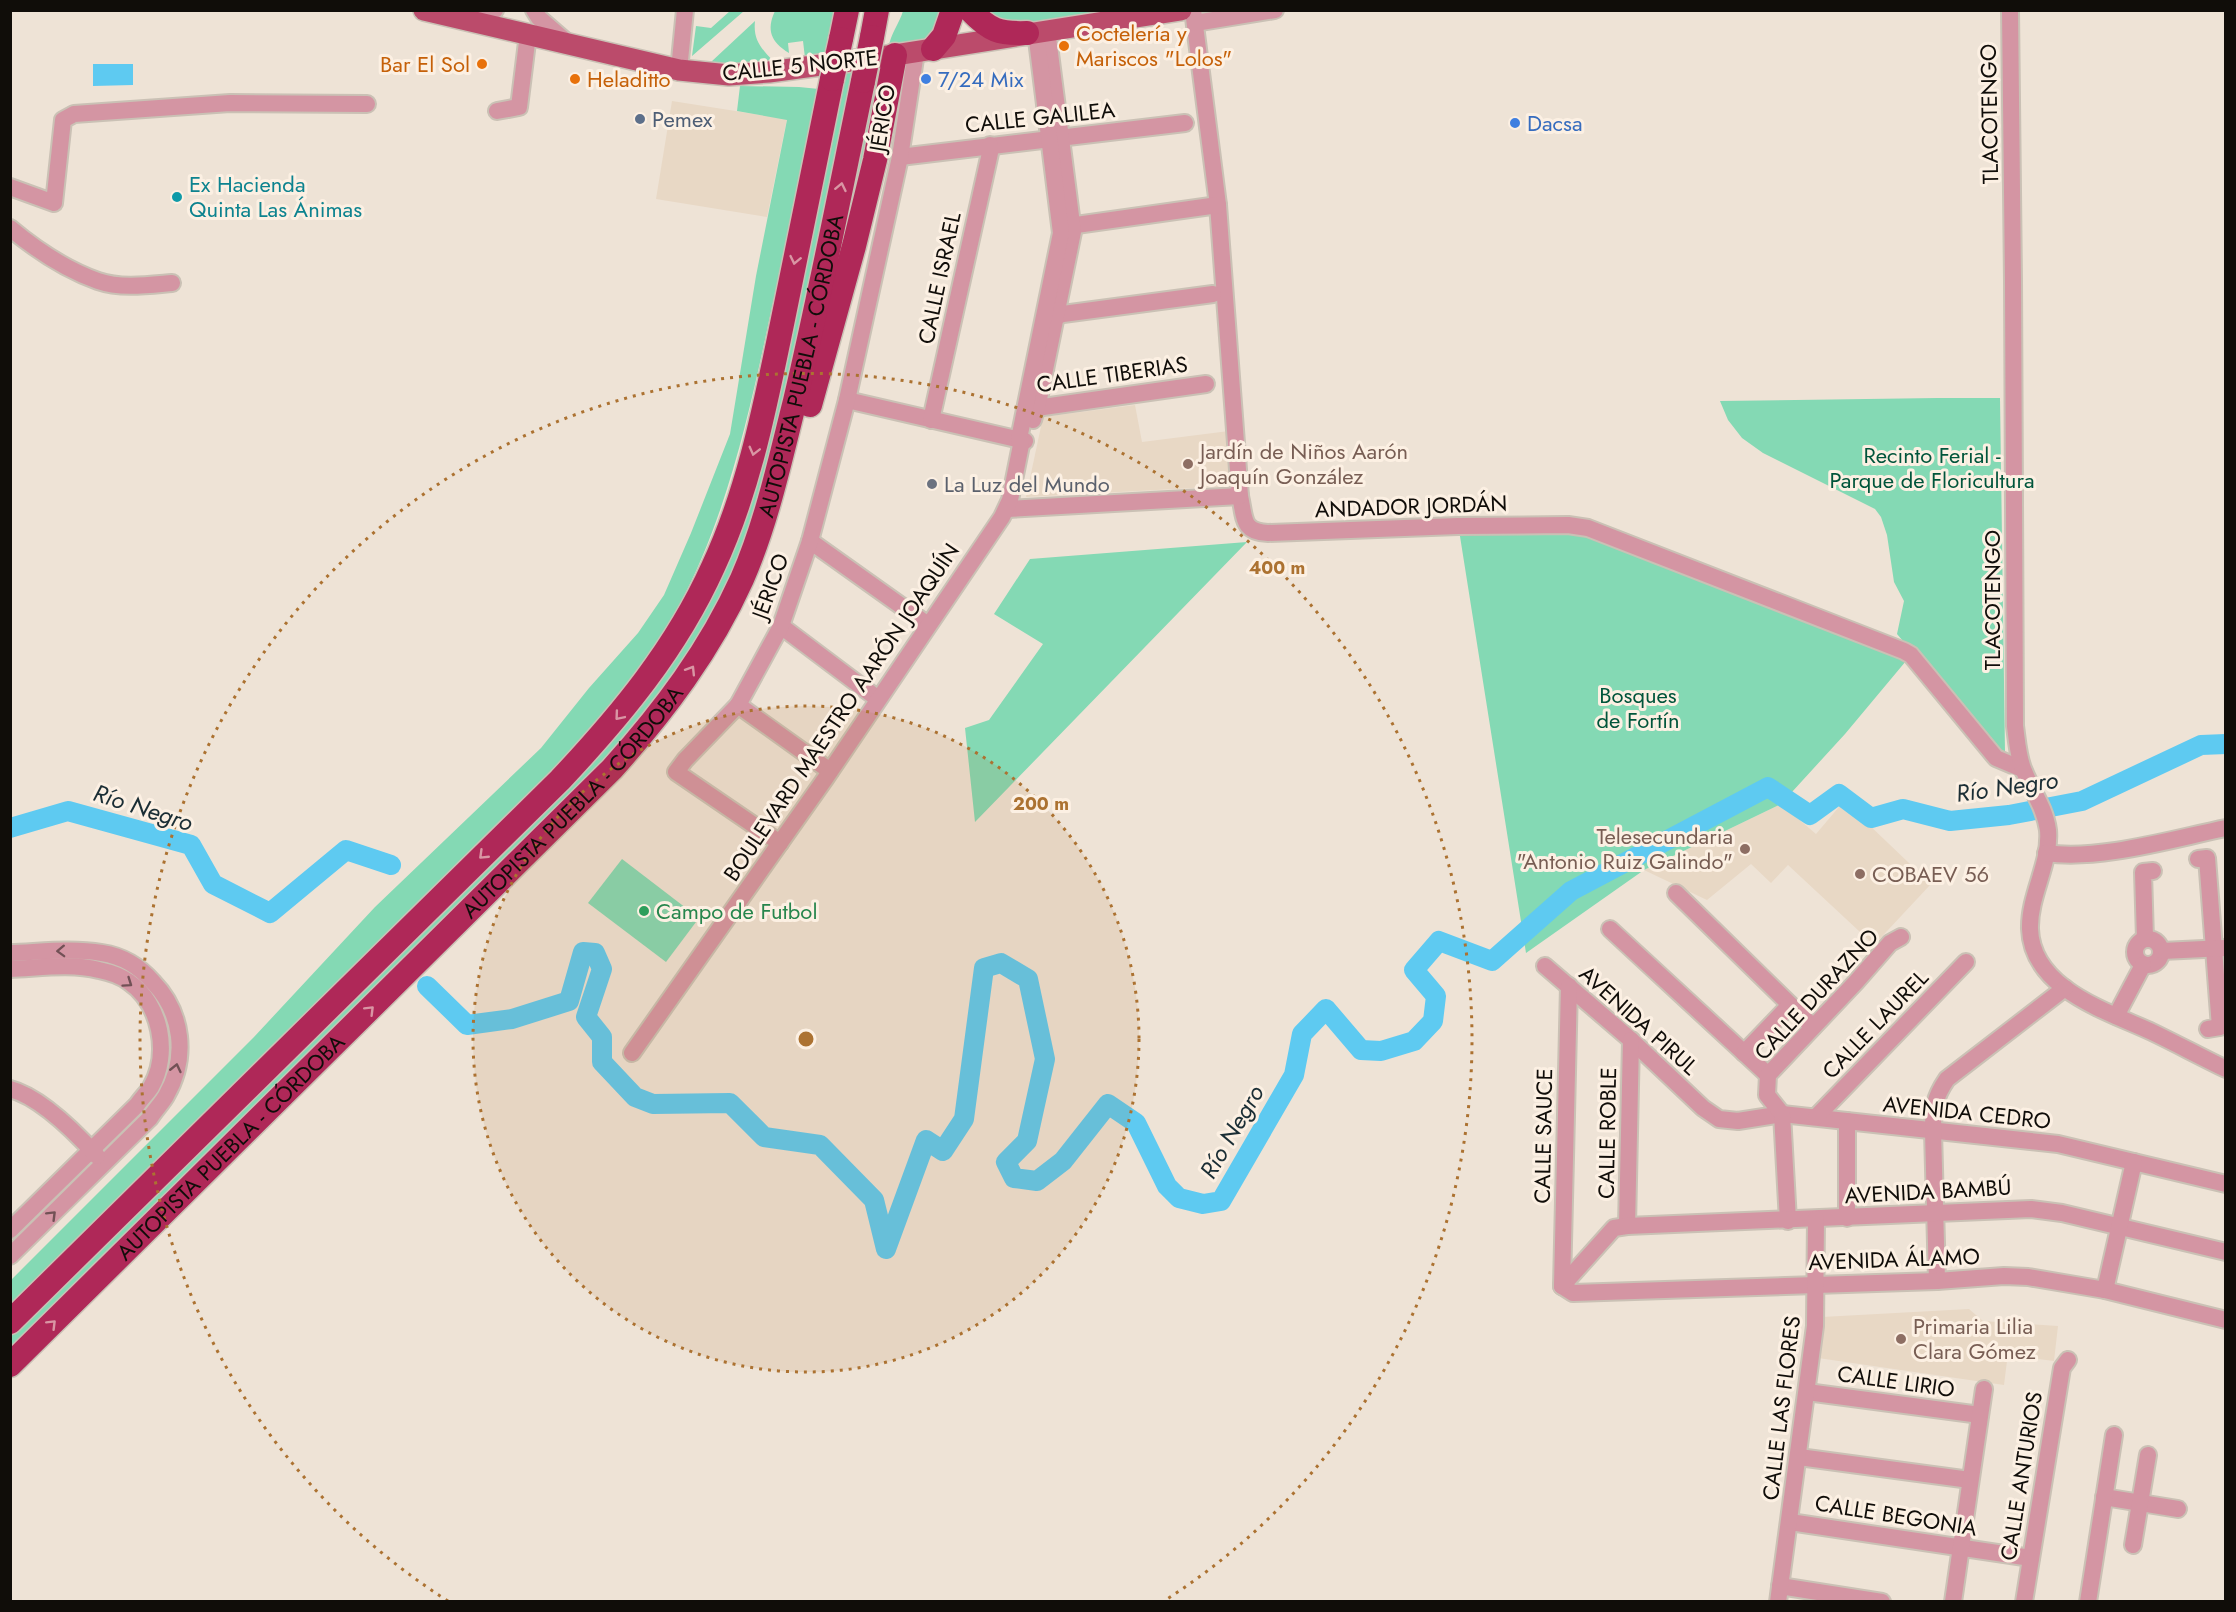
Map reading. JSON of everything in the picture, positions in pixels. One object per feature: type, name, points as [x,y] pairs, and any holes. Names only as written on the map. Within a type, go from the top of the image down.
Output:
[{"type":"highway","name":"AUTOPISTA PUEBLA - CÓRDOBA","points":[[10,1322],[560,780],[617,718],[663,657],[712,569],[728,534],[752,460],[847,10]]},
{"type":"highway","name":"AUTOPISTA PUEBLA - CÓRDOBA","points":[[10,1365],[612,769],[664,709],[687,676],[724,616],[760,532],[802,371],[877,10]]},
{"type":"highway","points":[[760,532],[789,472],[806,418],[854,246],[875,160],[915,52],[944,36],[952,10]]},
{"type":"highway","points":[[970,10],[981,22],[1004,34],[1037,32]]},
{"type":"main road","name":"CALLE 5 NORTE","points":[[424,10],[679,70],[729,75],[915,52],[1037,32],[1190,15]]},
{"type":"street","points":[[469,21],[495,10]]},
{"type":"street","points":[[534,10],[539,18],[569,44]]},
{"type":"street","points":[[679,70],[685,10]]},
{"type":"street","points":[[1190,15],[1275,10]]},
{"type":"street","name":"TLACOTENGO","points":[[2010,10],[2015,726],[2022,769],[2045,816],[2048,832],[2046,853],[2034,895],[2030,926],[2031,943],[2044,969],[2065,988],[2116,1016],[2226,1070]]},
{"type":"street","name":"ANDADOR JORDÁN","points":[[1190,15],[1218,205],[1240,495],[1246,526],[1257,533],[1458,526],[1568,525],[1588,528],[1904,651],[1911,655],[1996,758],[2022,769]]},
{"type":"street","name":"BOULEVARD MAESTRO AARÓN JOAQUÍN","points":[[632,1053],[830,771],[1006,509],[1031,409],[1067,226],[1037,32]]},
{"type":"street","points":[[497,111],[519,107],[528,34]]},
{"type":"street","name":"JÉRICO","points":[[780,843],[676,772],[738,705],[781,626],[810,541],[847,400],[900,157],[915,52]]},
{"type":"street","points":[[10,188],[54,203],[63,120],[74,114],[230,104],[368,104]]},
{"type":"street","name":"CALLE GALILEA","points":[[900,157],[1185,123]]},
{"type":"street","name":"CALLE ISRAEL","points":[[931,420],[990,145]]},
{"type":"street","points":[[1067,226],[1218,205]]},
{"type":"street","points":[[10,228],[59,262],[99,282],[136,286],[172,283]]},
{"type":"street","points":[[1050,318],[1063,314],[1213,294]]},
{"type":"street","name":"CALLE TIBERIAS","points":[[1031,409],[1206,384]]},
{"type":"street","points":[[847,400],[1022,442]]},
{"type":"street","points":[[1006,509],[1240,495]]},
{"type":"street","points":[[810,541],[928,625]]},
{"type":"street","points":[[781,626],[878,699]]},
{"type":"street","points":[[738,705],[830,771]]},
{"type":"street","points":[[2046,853],[2066,856],[2102,853],[2226,828]]},
{"type":"street","points":[[2198,859],[2207,858],[2221,948],[2220,1027],[2208,1029]]},
{"type":"street","points":[[2145,939],[2143,872],[2153,871]]},
{"type":"street","points":[[1676,892],[1813,1027]]},
{"type":"street","points":[[1610,929],[1768,1075]]},
{"type":"street","name":"CALLE DURAZNO","points":[[1782,1114],[1767,1095],[1768,1075],[1890,943],[1901,937]]},
{"type":"street","points":[[2145,939],[2158,943],[2162,951],[2157,963],[2152,965],[2143,965],[2137,960],[2135,951],[2138,944],[2145,939]]},
{"type":"street","points":[[2162,951],[2221,948]]},
{"type":"street","points":[[10,953],[73,951],[104,953],[129,963],[143,971],[160,989],[170,1004],[180,1033],[177,1067],[173,1081],[166,1096],[150,1118],[10,1256]]},
{"type":"street","name":"CALLE LAUREL","points":[[1816,1117],[1966,962]]},
{"type":"street","points":[[2116,1016],[2143,965]]},
{"type":"street","name":"AVENIDA PIRUL","points":[[1545,966],[1631,1040],[1703,1108]]},
{"type":"street","points":[[10,969],[71,967],[98,969],[129,982],[142,994],[159,1026],[160,1060],[151,1087],[137,1105],[10,1230]]},
{"type":"street","name":"CALLE SAUCE","points":[[1563,1286],[1569,987]]},
{"type":"street","points":[[1937,1281],[1933,1131],[1936,1095],[1947,1079],[2065,988]]},
{"type":"street","points":[[1744,1053],[1790,1005]]},
{"type":"street","name":"CALLE ROBLE","points":[[1628,1226],[1631,1040]]},
{"type":"street","points":[[10,1089],[23,1092],[47,1110],[104,1163]]},
{"type":"street","name":"AVENIDA CEDRO","points":[[1703,1108],[1719,1119],[1738,1121],[1782,1114],[2058,1144],[2226,1184]]},
{"type":"street","points":[[1782,1114],[1788,1221]]},
{"type":"street","points":[[1847,1121],[1847,1218]]},
{"type":"street","points":[[2104,1290],[2134,1162]]},
{"type":"street","name":"AVENIDA BAMBÚ","points":[[1628,1226],[2031,1209],[2119,1226],[2226,1252]]},
{"type":"street","name":"CALLE LAS FLORES","points":[[1779,1594],[1815,1326],[1816,1219]]},
{"type":"street","points":[[1563,1286],[1614,1228],[1628,1226]]},
{"type":"street","name":"AVENIDA ÁLAMO","points":[[1563,1286],[1573,1293],[1937,1281],[2004,1276],[2028,1277],[2104,1290],[2226,1320]]},
{"type":"street","name":"CALLE ANTURIOS","points":[[2024,1602],[2062,1368],[2068,1360]]},
{"type":"street","points":[[1953,1602],[1984,1389]]},
{"type":"street","name":"CALLE LIRIO","points":[[1807,1392],[1980,1415]]},
{"type":"street","points":[[2088,1602],[2114,1435]]},
{"type":"street","points":[[2133,1545],[2148,1455]]},
{"type":"street","points":[[1799,1457],[1971,1480]]},
{"type":"street","points":[[2104,1497],[2178,1509]]},
{"type":"street","name":"CALLE BEGONIA","points":[[1790,1522],[2031,1558]]},
{"type":"street","points":[[1779,1594],[1882,1602]]},
{"type":"shaded area","points":[[672,101],[787,119],[767,217],[656,199]]},
{"type":"shaded area","points":[[1135,405],[1142,442],[1229,431],[1231,486],[1026,497],[1043,417]]},
{"type":"shaded area","points":[[1844,801],[1931,884],[1874,945],[1788,865],[1771,883],[1751,864],[1707,900],[1644,870],[1781,804],[1816,834]]},
{"type":"shaded area","name":"Primaria Lilia Clara Gómez","points":[[1969,1309],[1983,1321],[2058,1326],[2054,1361],[2013,1356],[2007,1361],[2004,1385],[1818,1358],[1822,1317]]},
{"type":"green space","points":[[730,11],[744,11],[692,56],[696,26],[711,28]]},
{"type":"green space","points":[[775,11],[838,11],[829,54],[805,58],[803,41],[788,43],[789,53],[783,49],[772,35],[771,24]]},
{"type":"green space","points":[[903,11],[946,11],[934,40],[889,46]]},
{"type":"green space","points":[[980,11],[1141,11],[1014,26]]},
{"type":"green space","points":[[755,21],[755,33],[759,43],[773,61],[735,65],[711,62]]},
{"type":"green space","points":[[858,66],[780,427],[752,531],[715,612],[647,717],[11,1355],[11,1331],[603,746],[704,605],[843,67]]},
{"type":"green space","points":[[881,73],[883,83],[817,363],[875,74]]},
{"type":"green space","points":[[740,86],[819,89],[761,358],[734,467],[723,503],[696,572],[666,629],[619,695],[549,775],[11,1304],[11,1280],[254,1037],[375,907],[541,748],[589,688],[638,633],[664,595],[730,434],[756,276],[787,120],[737,111]]},
{"type":"green space","name":"Recinto Ferial - Parque de Floricultura","points":[[2000,398],[2005,752],[1999,754],[1897,634],[1904,601],[1894,582],[1887,535],[1881,517],[1875,509],[1763,453],[1742,438],[1728,420],[1720,401]]},
{"type":"green space","name":"Bosques de Fortín","points":[[1588,528],[1911,655],[1845,734],[1781,804],[1644,870],[1526,953],[1459,530]]},
{"type":"green space","points":[[1247,542],[975,822],[965,728],[989,720],[1043,644],[994,614],[1030,559]]},
{"type":"green space","name":"Campo de Futbol","points":[[622,859],[699,918],[666,962],[588,903]]},
{"type":"water","points":[[93,64],[133,64],[133,85],[93,86]]},
{"type":"waterway","name":"Río Negro","points":[[427,986],[467,1025],[512,1019],[569,1001],[583,952],[595,953],[602,969],[586,1017],[602,1037],[602,1062],[635,1097],[653,1104],[730,1103],[764,1137],[820,1145],[874,1200],[886,1249],[926,1140],[943,1151],[964,1119],[984,968],[1001,963],[1028,979],[1045,1059],[1027,1141],[1006,1162],[1014,1178],[1037,1181],[1063,1161],[1108,1104],[1136,1123],[1167,1186],[1179,1198],[1203,1204],[1221,1201],[1294,1075],[1302,1034],[1326,1009],[1361,1050],[1381,1051],[1414,1041],[1433,1021],[1436,996],[1414,970],[1439,941],[1492,961],[1571,891],[1768,787],[1810,815],[1839,794],[1871,818],[1903,809],[1950,821],[2009,815],[2082,801],[2201,745],[2226,744]]},
{"type":"waterway","name":"Río Negro","points":[[10,828],[68,811],[191,845],[213,884],[270,913],[346,850],[391,865]]},
{"type":"place","name":"Coctelería y Mariscos \"Lolos\"","points":[[1064,46]]},
{"type":"place","name":"Bar El Sol","points":[[482,64]]},
{"type":"place","name":"Heladitto","points":[[575,79]]},
{"type":"place","name":"7/24 Mix","points":[[926,79]]},
{"type":"place","name":"Pemex","points":[[640,119]]},
{"type":"place","name":"Dacsa","points":[[1515,123]]},
{"type":"place","name":"Ex Hacienda Quinta Las Ánimas","points":[[177,197]]},
{"type":"place","name":"Jardín de Niños Aarón Joaquín González","points":[[1188,464]]},
{"type":"place","name":"La Luz del Mundo","points":[[932,484]]},
{"type":"place","name":"Telesecundaria \"Antonio Ruiz Galindo\"","points":[[1745,849]]},
{"type":"place","name":"COBAEV 56","points":[[1860,874]]},
{"type":"place","name":"Campo de Futbol","points":[[644,911]]},
{"type":"place","name":"Primaria Lilia Clara Gómez","points":[[1901,1339]]}]
